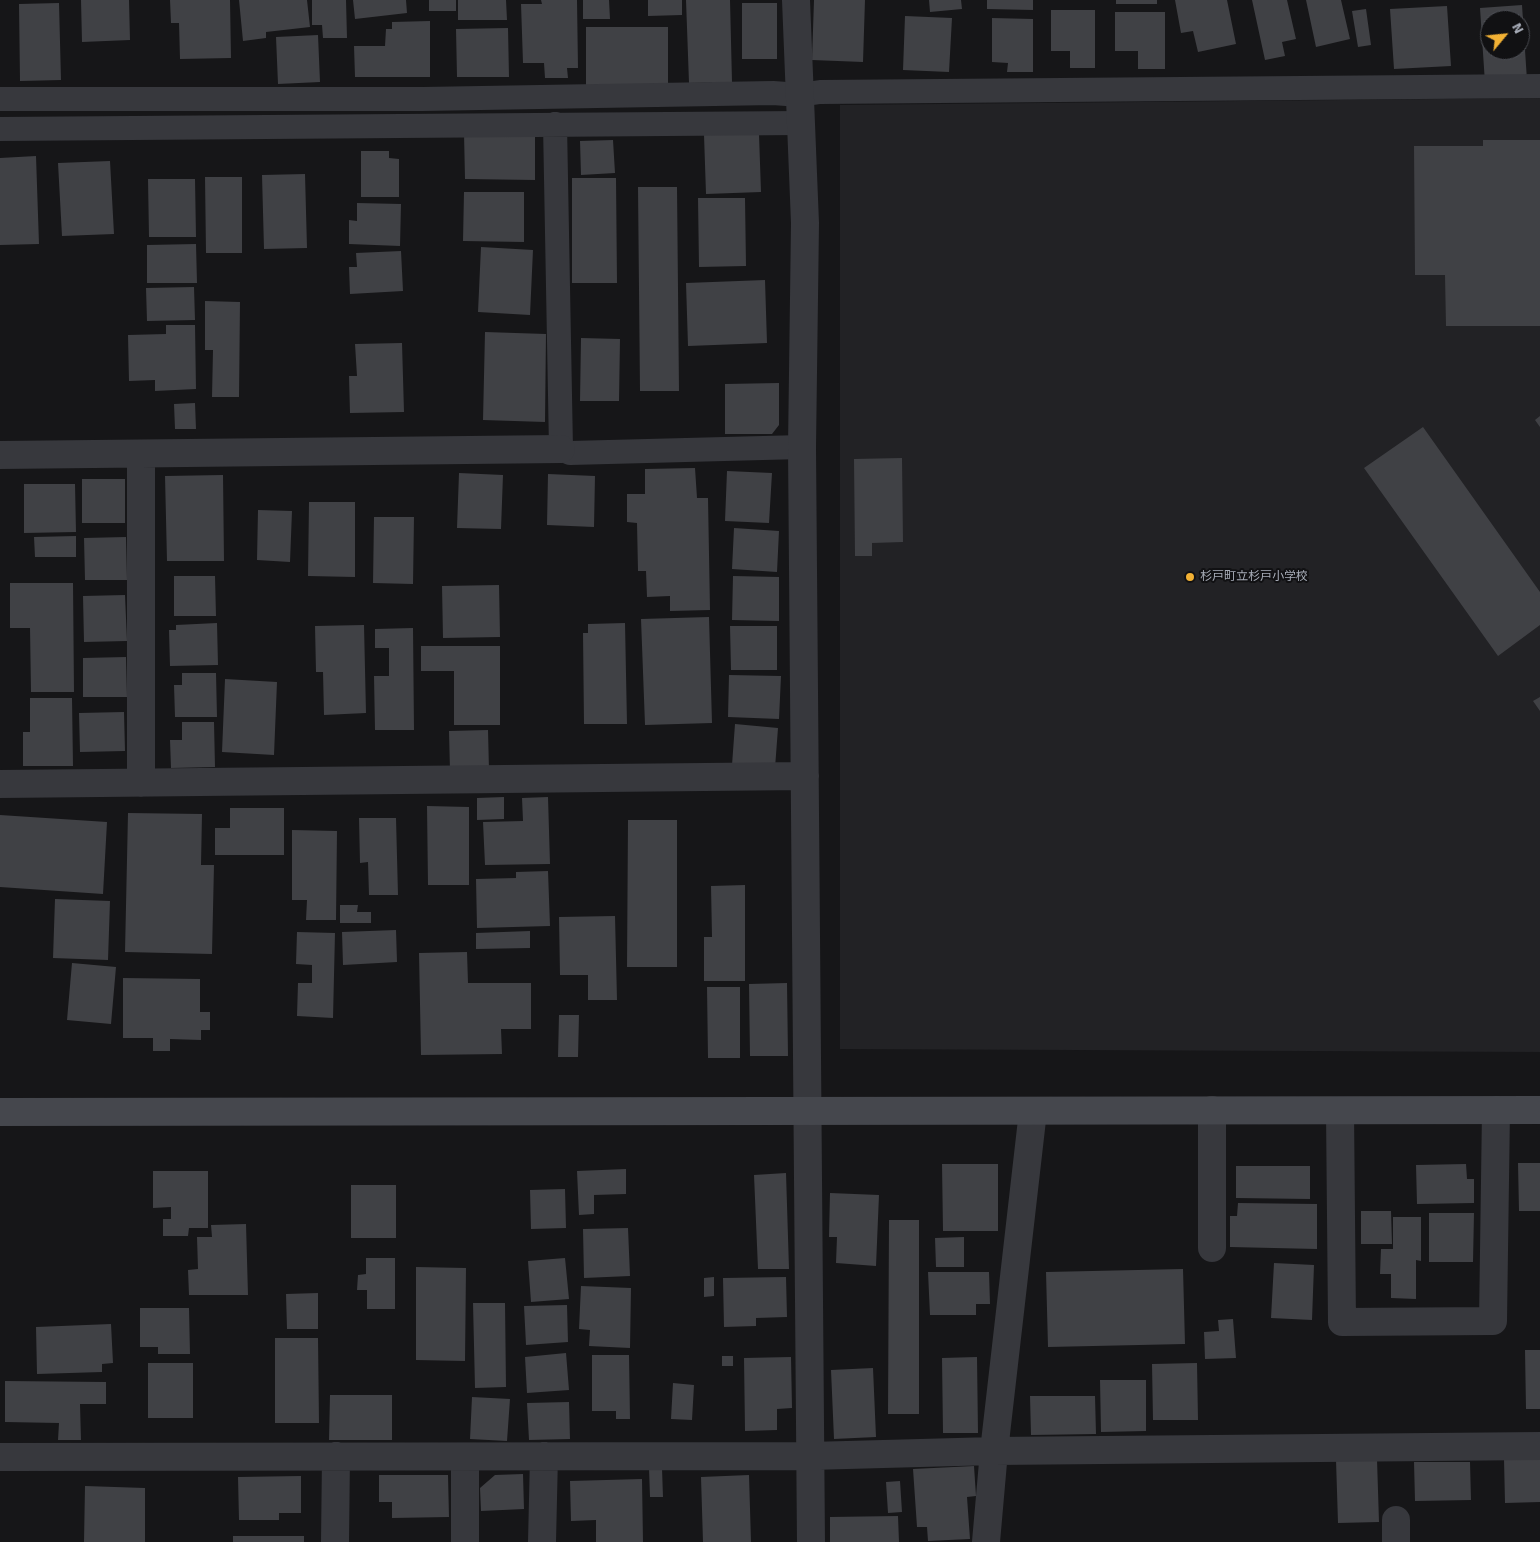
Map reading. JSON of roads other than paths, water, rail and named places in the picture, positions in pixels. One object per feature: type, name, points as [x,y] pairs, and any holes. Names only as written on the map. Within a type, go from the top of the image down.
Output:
[{"type":"street","points":[[796,0],[805,223],[802,447],[811,1542]]},
{"type":"street","points":[[0,455],[561,449]]},
{"type":"street","points":[[141,454],[141,783]]},
{"type":"street","points":[[0,784],[805,776]]},
{"type":"street","points":[[1212,1110],[1212,1248]]},
{"type":"street","points":[[1340,1111],[1342,1322],[1352,1322],[1493,1321],[1496,1110]]},
{"type":"street","points":[[0,1112],[1540,1110]]},
{"type":"street","points":[[986,1542],[994,1451],[1033,1111]]},
{"type":"street","points":[[0,1457],[810,1456],[994,1451],[1540,1446]]},
{"type":"street","points":[[335,1542],[336,1456]]},
{"type":"street","points":[[542,1542],[544,1456]]},
{"type":"street","points":[[465,1457],[465,1542]]},
{"type":"lane","points":[[0,99],[423,99],[773,93],[800,95],[830,92],[1540,86]]},
{"type":"lane","points":[[0,129],[802,123]]},
{"type":"lane","points":[[556,124],[561,449],[570,453],[802,447]]},
{"type":"place","name":"杉戸町立杉戸小学校","points":[[1190,577]]}]
